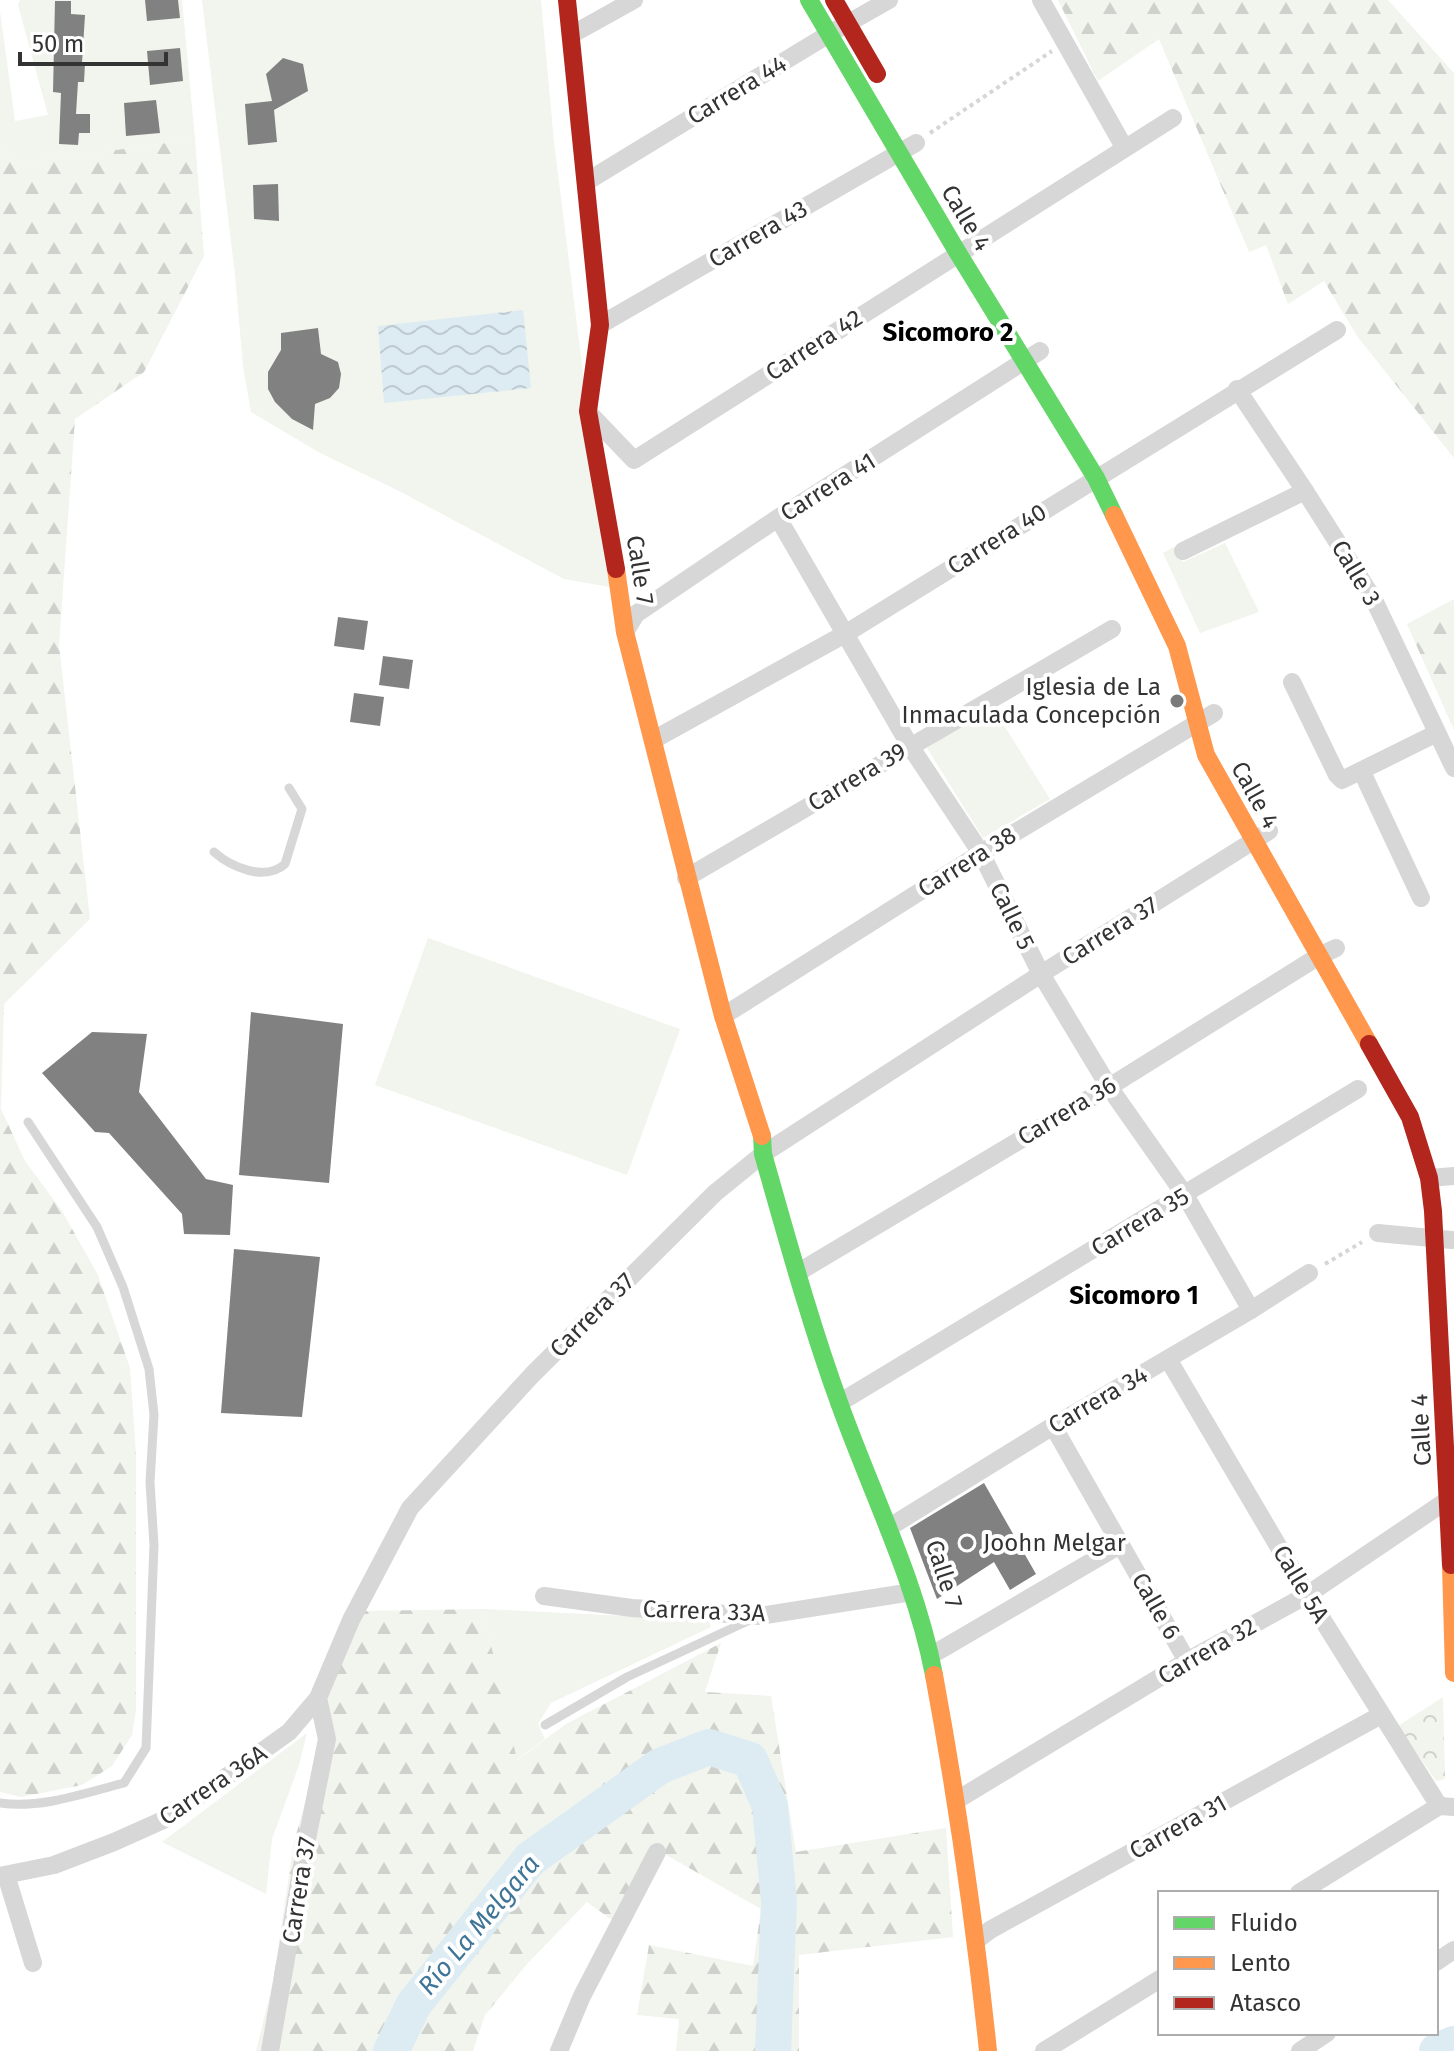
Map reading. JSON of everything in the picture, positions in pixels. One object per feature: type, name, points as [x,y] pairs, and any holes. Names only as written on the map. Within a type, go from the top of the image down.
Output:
[{"type":"main road","name":"Calle 7","points":[[567,0],[600,325],[588,411],[625,632],[723,1016],[766,1145],[802,1269],[846,1399],[894,1524],[926,1587],[963,1796],[1000,2051]]},
{"type":"main road","name":"Calle 4","points":[[809,0],[829,34],[912,145],[958,253],[1032,350],[1152,551]]},
{"type":"main road","points":[[834,0],[886,90]]},
{"type":"main road","name":"Calle 4","points":[[1103,473],[1177,646],[1206,755],[1330,945],[1410,1117],[1443,1177]]},
{"type":"main road","name":"Calle 4","points":[[1183,616],[1194,640],[1220,735]]},
{"type":"main road","name":"Calle 4","points":[[1236,771],[1261,836],[1330,945]]},
{"type":"main road","points":[[1405,1071],[1433,1130]]},
{"type":"main road","name":"Calle 4","points":[[1440,1152],[1452,1500],[1454,1673]]},
{"type":"main road","name":"Calle 4","points":[[1443,1239],[1454,1272]]},
{"type":"main road","name":"Calle 7","points":[[894,1524],[912,1592],[936,1652]]},
{"type":"main road","name":"Calle 7","points":[[984,1935],[988,2051]]},
{"type":"street","points":[[571,35],[634,0]]},
{"type":"street","name":"Carrera 44","points":[[586,182],[889,0]]},
{"type":"street","points":[[1041,0],[1124,147]]},
{"type":"street","name":"Carrera 42","points":[[588,411],[634,460],[1173,118]]},
{"type":"street","name":"Carrera 43","points":[[600,325],[912,145]]},
{"type":"street","name":"Carrera 40","points":[[653,740],[845,634],[1337,330]]},
{"type":"street","name":"Carrera 41","points":[[625,632],[636,614],[1032,350]]},
{"type":"street","name":"Calle 3","points":[[1237,389],[1374,600],[1454,768]]},
{"type":"street","points":[[1183,551],[1305,491]]},
{"type":"street","name":"Calle 5","points":[[778,518],[910,746],[981,853],[1041,974],[1109,1087],[1185,1195],[1251,1310]]},
{"type":"street","name":"Carrera 39","points":[[686,878],[1112,629]]},
{"type":"street","points":[[1292,682],[1342,780],[1437,733]]},
{"type":"street","name":"Carrera 38","points":[[723,1016],[981,853],[1197,722],[1210,699]]},
{"type":"street","points":[[1362,772],[1421,898]]},
{"type":"street","name":"Carrera 37","points":[[270,2051],[327,1739],[318,1698],[351,1620],[410,1508],[532,1375],[766,1145],[1261,836]]},
{"type":"street","name":"Carrera 36","points":[[802,1269],[1109,1087],[1330,945]]},
{"type":"street","name":"Carrera 35","points":[[846,1399],[1358,1089]]},
{"type":"street","points":[[1378,1233],[1443,1239]]},
{"type":"street","name":"Carrera 34","points":[[894,1524],[1309,1273]]},
{"type":"street","name":"Calle 5A","points":[[1168,1359],[1381,1715],[1446,1807]]},
{"type":"street","name":"Calle 6","points":[[1053,1426],[1187,1661]]},
{"type":"street","name":"Carrera 32","points":[[963,1796],[1187,1661],[1307,1595],[1452,1500]]},
{"type":"street","points":[[936,1652],[1120,1545]]},
{"type":"street","name":"Carrera 33A","points":[[544,1596],[632,1608],[759,1616],[912,1592]]},
{"type":"street","name":"Carrera 36A","points":[[3,1876],[54,1865],[170,1817],[289,1732],[318,1698]]},
{"type":"street","name":"Carrera 31","points":[[984,1935],[1381,1715]]},
{"type":"street","points":[[1302,1891],[1446,1807]]},
{"type":"street","points":[[559,2051],[582,1996],[657,1852]]},
{"type":"street","points":[[3,1876],[33,1963]]},
{"type":"street","points":[[1044,2051],[1158,1980]]},
{"type":"street","points":[[1300,2051],[1324,2035]]},
{"type":"lane","points":[[214,852],[242,870],[272,872],[285,864],[302,809],[289,788]]},
{"type":"lane","points":[[0,1803],[17,1805],[124,1783],[146,1748],[148,1722],[154,1545],[150,1482],[154,1415],[149,1369],[123,1287],[97,1227],[28,1122]]},
{"type":"lane","points":[[545,1725],[627,1677],[759,1616]]},
{"type":"path","points":[[912,145],[1064,43]]},
{"type":"path","points":[[1309,1273],[1378,1233]]},
{"type":"green space","points":[[20,0],[182,0],[195,139],[15,164],[0,147],[0,11],[15,121],[48,115],[18,5]]},
{"type":"green space","points":[[202,0],[541,0],[554,142],[610,587],[564,579],[397,490],[320,453],[251,412],[243,366]]},
{"type":"green space","points":[[1058,0],[1388,0],[1454,73],[1454,458],[1357,336],[1324,281],[1288,304],[1266,245],[1249,252],[1159,39],[1098,81]]},
{"type":"green space","points":[[195,139],[204,256],[144,372],[75,419],[59,645],[90,919],[4,1004],[1,1109],[25,1161],[62,1211],[98,1275],[130,1368],[136,1454],[136,1710],[132,1735],[112,1766],[82,1785],[21,1797],[0,1792],[0,147],[15,164]]},
{"type":"green space","points":[[1225,543],[1259,612],[1200,633],[1163,553],[1174,547],[1183,562]]},
{"type":"green space","points":[[1454,599],[1454,730],[1407,624]]},
{"type":"green space","points":[[992,706],[1050,799],[983,838],[927,748]]},
{"type":"green space","points":[[428,938],[680,1029],[627,1175],[375,1085]]},
{"type":"green space","points":[[483,1609],[709,1620],[711,1627],[551,1703],[538,1724],[545,1739],[516,1760]]},
{"type":"green space","points":[[483,1609],[517,1760],[566,1724],[721,1643],[705,1692],[771,1696],[796,1852],[946,1828],[953,1937],[799,1955],[799,2051],[676,2051],[679,2019],[637,2015],[649,1945],[753,1966],[761,1909],[654,1848],[612,1920],[587,1902],[527,1964],[485,2015],[473,2051],[256,2051],[273,1982],[294,1842],[316,1764],[325,1696],[365,1611]]},
{"type":"green space","points":[[1443,1697],[1445,1779],[1436,1781],[1398,1726]]},
{"type":"green space","points":[[307,1733],[299,1765],[272,1839],[266,1894],[162,1842]]},
{"type":"water","points":[[523,310],[531,388],[384,403],[378,326]]},
{"type":"building","points":[[145,0],[178,0],[180,18],[147,21]]},
{"type":"building","points":[[55,1],[71,1],[71,14],[85,15],[84,82],[78,82],[76,114],[90,114],[90,133],[79,133],[78,145],[59,144],[61,93],[53,92]]},
{"type":"building","points":[[180,48],[183,81],[150,85],[147,51]]},
{"type":"building","points":[[283,58],[303,64],[308,91],[274,110],[277,142],[248,145],[245,104],[272,101],[266,74]]},
{"type":"building","points":[[156,100],[160,133],[126,136],[124,103]]},
{"type":"building","points":[[278,184],[279,221],[254,219],[253,185]]},
{"type":"building","points":[[318,328],[321,354],[338,362],[341,374],[339,388],[330,398],[315,404],[313,430],[292,419],[275,402],[268,389],[268,372],[281,350],[281,333]]},
{"type":"building","points":[[338,617],[368,621],[364,650],[334,646]]},
{"type":"building","points":[[383,656],[413,660],[409,689],[379,685]]},
{"type":"building","points":[[354,693],[384,697],[380,726],[350,722]]},
{"type":"building","points":[[251,1012],[343,1024],[329,1183],[239,1175]]},
{"type":"building","points":[[92,1032],[147,1034],[139,1092],[206,1179],[233,1185],[230,1235],[184,1234],[182,1214],[109,1133],[95,1132],[42,1073]]},
{"type":"building","points":[[234,1249],[320,1257],[302,1417],[221,1413]]},
{"type":"building","name":"Joohn Melgar","points":[[984,1483],[1036,1574],[1010,1590],[994,1562],[937,1599],[910,1528]]},
{"type":"waterway","name":"Río La Melgara","points":[[391,2051],[414,2004],[530,1859],[660,1766],[709,1747],[750,1760],[770,1806],[779,1902],[773,2051]]},
{"type":"waterway","name":"Río La Melgara","points":[[1437,2051],[1454,2044]]},
{"type":"traffic: fast","points":[[809,0],[958,253],[1096,478],[1114,515]]},
{"type":"traffic: fast","points":[[762,1136],[763,1154],[819,1343],[852,1438],[905,1572],[934,1675]]},
{"type":"traffic: slow","points":[[1114,515],[1177,646],[1206,755],[1369,1044]]},
{"type":"traffic: slow","points":[[616,569],[625,632],[723,1016],[762,1136]]},
{"type":"traffic: slow","points":[[1451,1565],[1454,1673]]},
{"type":"traffic: slow","points":[[934,1675],[965,1863],[988,2051]]},
{"type":"traffic: jam","points":[[567,0],[600,325],[588,411],[616,569]]},
{"type":"traffic: jam","points":[[834,0],[877,74]]},
{"type":"traffic: jam","points":[[1369,1044],[1410,1117],[1429,1178],[1451,1565]]},
{"type":"place","name":"Iglesia de La Inmaculada Concepción","points":[[1177,701]]},
{"type":"place","name":"Joohn Melgar","points":[[967,1543]]},
{"type":"district","name":"Sicomoro 2","points":[[948,332]]},
{"type":"district","name":"Sicomoro 1","points":[[1134,1295]]}]
